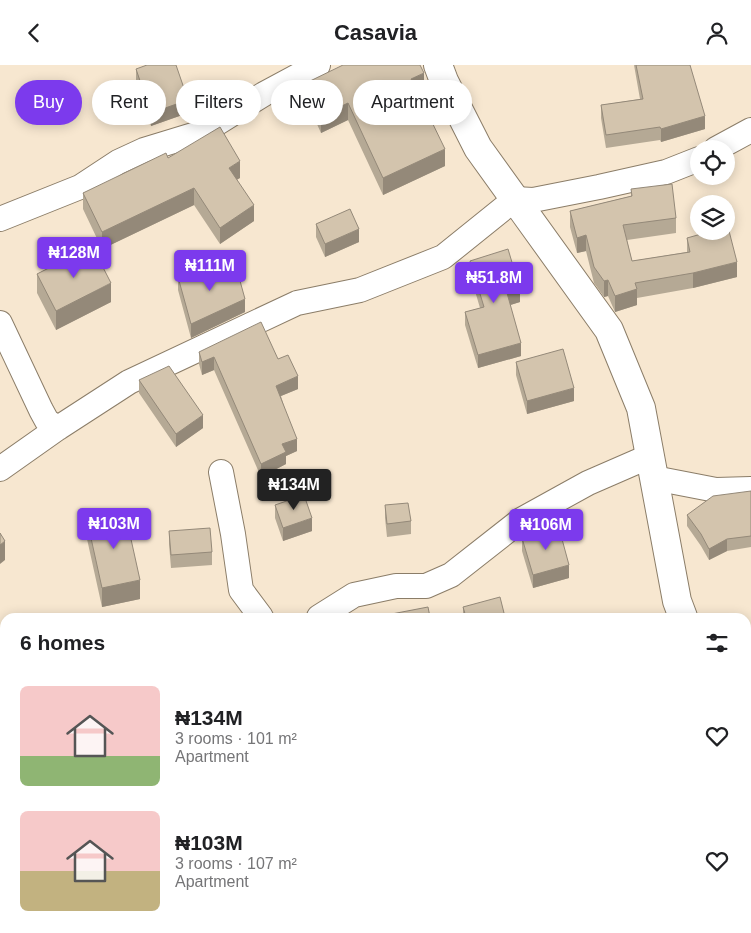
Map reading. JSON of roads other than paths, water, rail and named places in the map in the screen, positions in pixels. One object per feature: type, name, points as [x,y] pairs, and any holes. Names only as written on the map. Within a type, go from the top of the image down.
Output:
[{"type":"street","points":[[0,219],[80,187],[118,162],[144,150],[203,131],[264,94],[318,65]]},
{"type":"street","points":[[438,65],[444,81],[478,148],[609,330],[641,409],[681,613]]},
{"type":"street","points":[[733,140],[751,130]]},
{"type":"street","points":[[0,469],[58,428],[129,382],[297,303],[360,290],[443,257],[515,199],[533,199],[599,187],[666,172],[690,163]]},
{"type":"street","points":[[0,323],[40,410],[48,421],[58,428]]},
{"type":"street","points":[[325,613],[354,595],[396,586],[426,585],[451,575],[521,520],[588,483],[652,467],[716,490],[751,489]]},
{"type":"street","points":[[221,472],[241,590],[258,613]]}]
